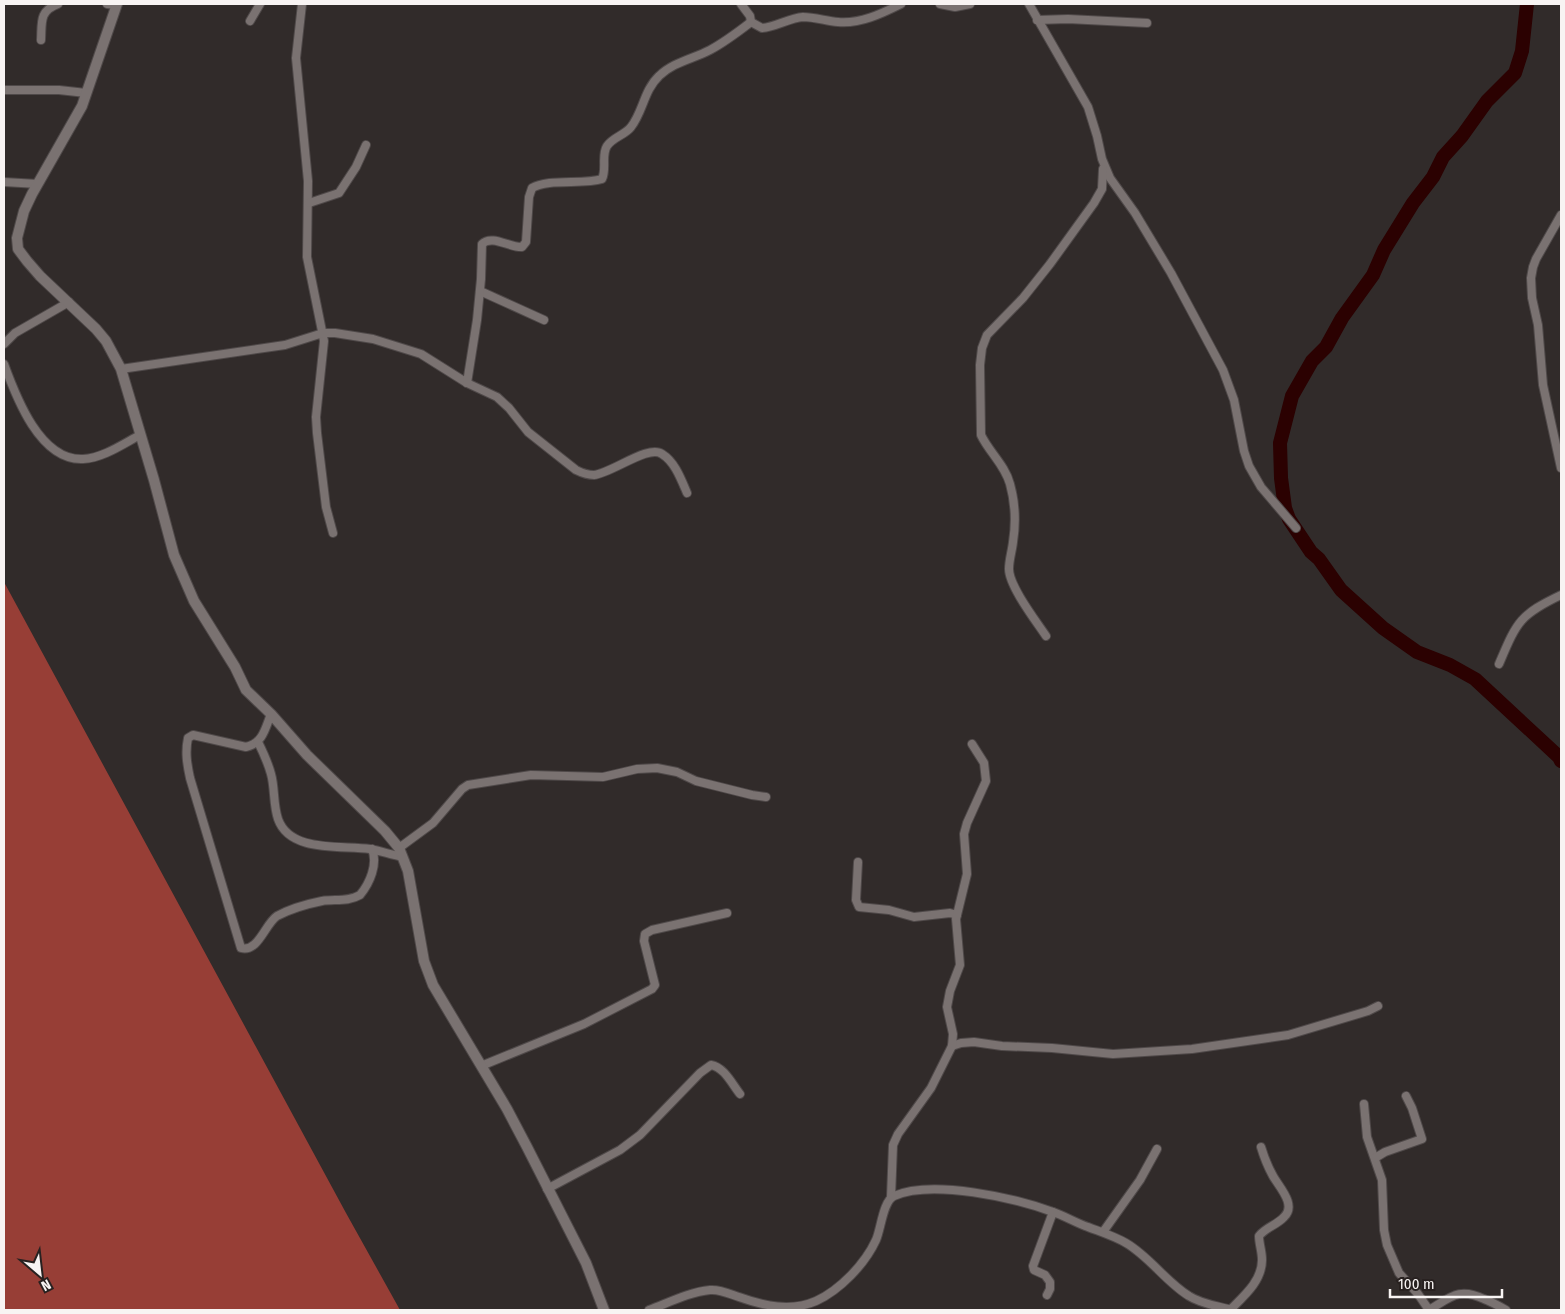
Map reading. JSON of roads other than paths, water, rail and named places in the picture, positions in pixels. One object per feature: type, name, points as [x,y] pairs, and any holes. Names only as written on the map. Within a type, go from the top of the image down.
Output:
[{"type":"street","points":[[41,40],[44,12],[58,4]]},
{"type":"street","points":[[113,4],[86,93],[75,120],[24,211],[17,238],[18,249],[40,276],[69,302],[106,341],[121,369],[174,555],[194,601],[235,667],[246,690],[272,714],[307,755],[385,831],[401,853],[413,893],[424,961],[433,985],[523,1140],[586,1264],[604,1310]]},
{"type":"street","points":[[250,21],[260,4]]},
{"type":"street","points":[[302,4],[296,58],[304,128],[309,203],[307,257],[323,333],[324,350],[316,416],[326,507],[333,533]]},
{"type":"street","points":[[741,4],[750,16],[751,22]]},
{"type":"street","points":[[751,22],[762,28],[804,17],[847,23],[879,14],[900,4]]},
{"type":"street","points":[[940,4],[950,7],[970,4]]},
{"type":"street","points":[[1029,4],[1088,107],[1097,136],[1104,175],[1102,188],[1094,203],[1027,293],[987,335],[982,348],[980,365],[981,434],[1007,476],[1012,497],[1014,530],[1009,570],[1013,584],[1046,636]]},
{"type":"street","points":[[1037,20],[1068,19],[1147,23]]},
{"type":"street","points":[[467,383],[477,320],[482,244],[484,241],[493,240],[518,247],[525,245],[529,197],[532,188],[536,185],[602,179],[604,175],[605,150],[608,144],[631,127],[657,78],[667,69],[729,39],[751,22]]},
{"type":"street","points":[[4,90],[59,90],[86,93]]},
{"type":"street","points":[[309,203],[339,193],[352,174],[366,145]]},
{"type":"street","points":[[1102,159],[1110,178],[1135,213],[1171,273],[1220,362],[1234,400],[1242,442],[1249,466],[1260,487],[1296,528]]},
{"type":"street","points":[[4,182],[38,184]]},
{"type":"street","points":[[1561,215],[1536,259],[1531,278],[1532,298],[1538,325],[1543,386],[1561,468]]},
{"type":"street","points":[[480,291],[544,320]]},
{"type":"street","points":[[4,344],[15,333],[69,302]]},
{"type":"street","points":[[121,369],[285,345],[323,333],[356,335],[402,347],[437,363],[467,383],[497,397],[504,402],[528,432],[576,470],[594,475],[612,470],[640,455],[661,452],[672,463],[687,493]]},
{"type":"street","points":[[4,364],[30,423],[50,445],[64,454],[72,458],[84,459],[97,456],[140,435]]},
{"type":"street","points":[[1499,664],[1515,628],[1522,619],[1532,610],[1561,595]]},
{"type":"street","points":[[272,714],[258,742],[254,745],[246,747],[193,736],[188,738],[186,747],[186,759],[190,778],[241,948],[248,948],[256,944],[269,923],[285,912],[322,901],[350,899],[360,895],[373,869],[375,861],[372,850]]},
{"type":"street","points":[[258,742],[271,775],[277,816],[286,834],[309,843],[372,850],[401,853],[433,823],[462,789],[468,785],[516,777],[531,775],[603,777],[646,767],[672,770],[696,781],[766,797]]},
{"type":"street","points":[[649,1310],[695,1293],[710,1290],[720,1290],[755,1303],[775,1306],[802,1306],[818,1300],[838,1287],[868,1254],[877,1239],[891,1197],[893,1145],[898,1134],[931,1088],[952,1046],[947,1006],[950,991],[960,965],[957,915],[967,874],[964,834],[986,781],[984,763],[972,744]]},
{"type":"street","points":[[858,862],[856,900],[859,907],[889,910],[914,917],[950,913],[957,915]]},
{"type":"street","points":[[481,1066],[584,1024],[652,989],[655,985],[644,941],[646,934],[652,930],[727,913]]},
{"type":"street","points":[[952,1046],[974,1042],[1002,1046],[1052,1048],[1114,1054],[1192,1049],[1288,1035],[1368,1011],[1378,1006]]},
{"type":"street","points":[[547,1189],[620,1150],[640,1135],[700,1073],[711,1065],[721,1070],[740,1094]]},
{"type":"street","points":[[1376,1158],[1385,1152],[1422,1139],[1406,1096]]},
{"type":"street","points":[[1364,1104],[1366,1137],[1376,1158],[1382,1180],[1384,1230],[1390,1254],[1399,1273],[1418,1294],[1429,1310],[1459,1293],[1467,1292],[1499,1305],[1506,1310]]},
{"type":"street","points":[[891,1197],[908,1191],[957,1191],[998,1197],[1053,1212],[1128,1244],[1140,1252],[1188,1295],[1198,1301],[1231,1310],[1248,1292],[1256,1280],[1262,1262],[1259,1236],[1263,1231],[1284,1218],[1288,1212],[1289,1205],[1260,1147]]},
{"type":"street","points":[[1103,1232],[1140,1180],[1157,1149]]},
{"type":"street","points":[[1046,1295],[1050,1289],[1050,1282],[1044,1275],[1034,1270],[1033,1266],[1053,1212]]},
{"type":"waterway","points":[[1527,4],[1522,51],[1515,73],[1487,101],[1462,136],[1443,157],[1433,177],[1413,203],[1384,250],[1373,275],[1342,318],[1326,347],[1312,361],[1292,396],[1280,443],[1281,478],[1285,508],[1289,519],[1311,552],[1319,559],[1341,590],[1383,628],[1417,652],[1450,665],[1475,679],[1559,757],[1561,761]]}]
